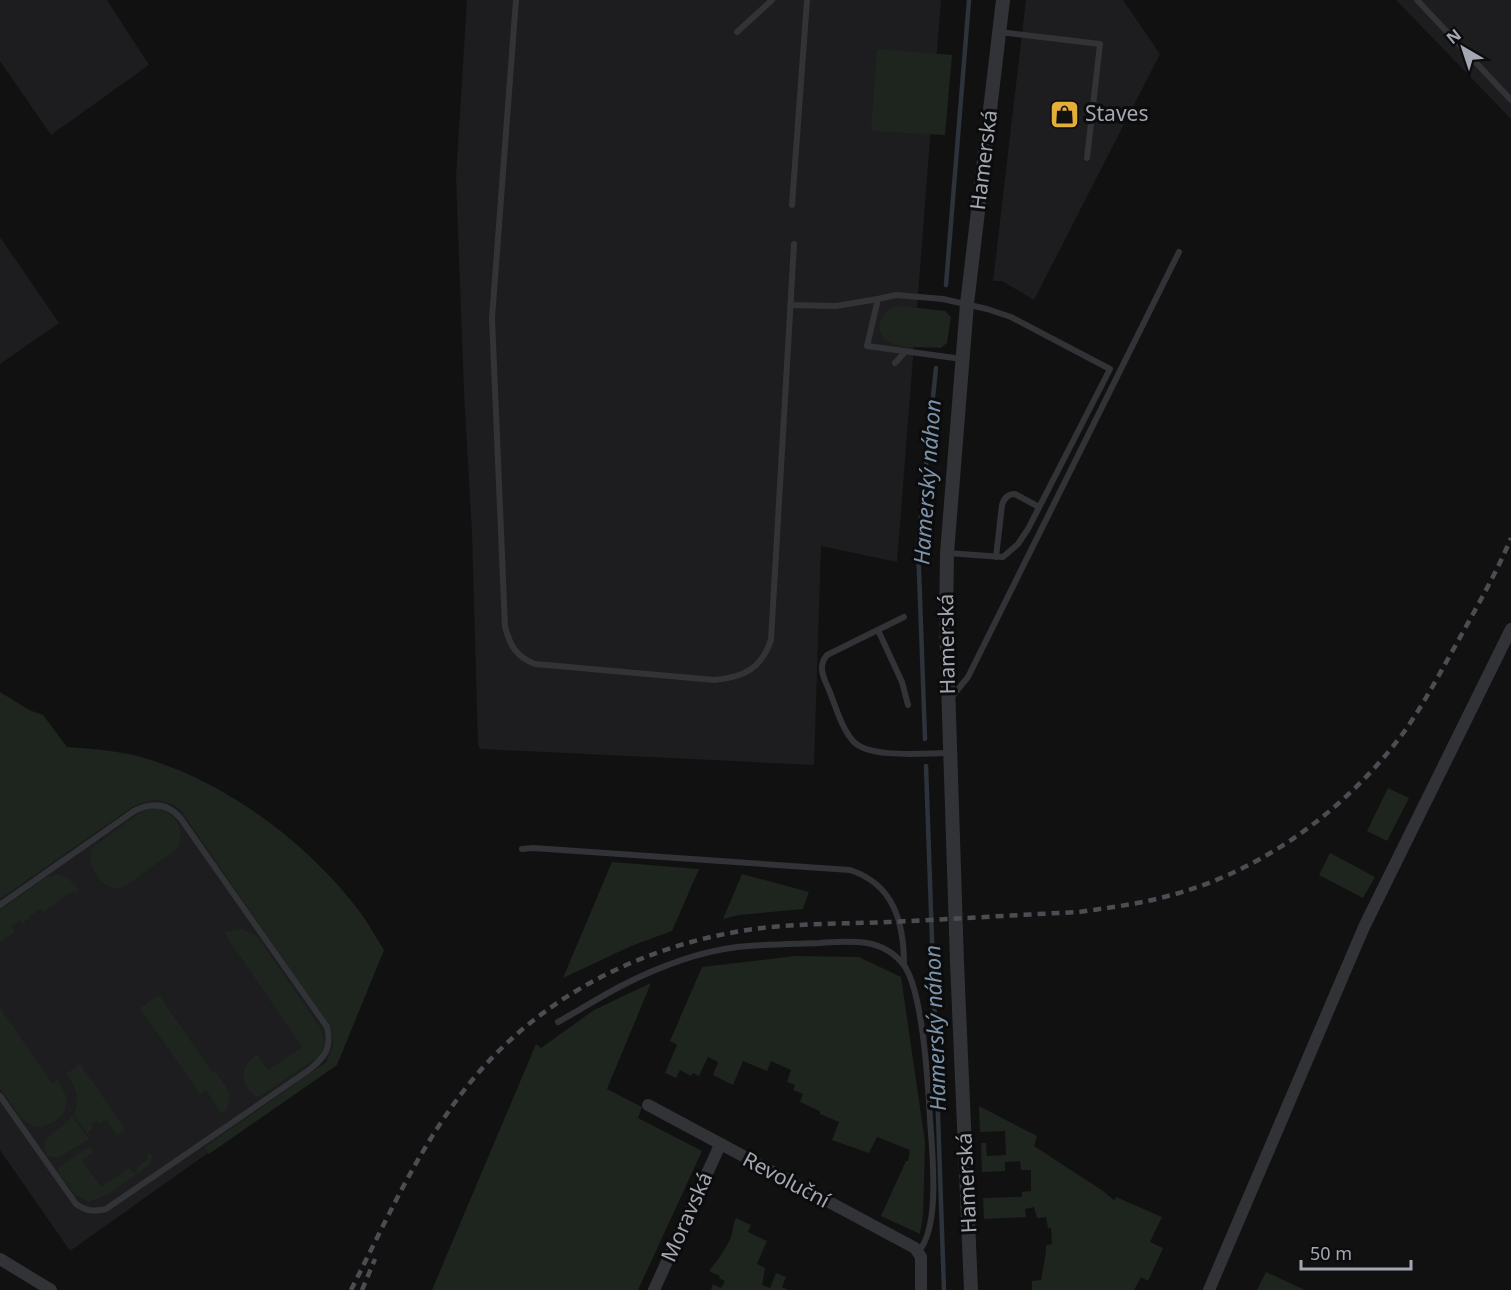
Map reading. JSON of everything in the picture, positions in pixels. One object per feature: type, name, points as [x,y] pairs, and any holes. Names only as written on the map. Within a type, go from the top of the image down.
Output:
[{"type":"street","name":"Hamerská","points":[[971,1290],[948,701],[947,553],[968,304],[1003,0]]},
{"type":"street","points":[[1209,1290],[1364,927],[1511,629]]},
{"type":"street","name":"Revoluční","points":[[648,1106],[910,1244],[920,1254]]},
{"type":"street","name":"Moravská","points":[[654,1290],[720,1145]]},
{"type":"street","points":[[920,1254],[921,1290]]},
{"type":"street","points":[[0,1259],[51,1290]]},
{"type":"lane","points":[[516,0],[492,318],[505,627],[512,648],[519,656],[535,664],[715,680],[742,675],[765,655],[771,640],[794,244]]},
{"type":"lane","points":[[737,32],[772,0]]},
{"type":"lane","points":[[792,205],[807,0]]},
{"type":"lane","points":[[1417,0],[1511,100]]},
{"type":"lane","points":[[999,32],[1100,44],[1087,158]]},
{"type":"lane","points":[[948,701],[968,677],[1179,252]]},
{"type":"lane","points":[[790,305],[836,306],[896,295],[943,299],[1004,314],[1110,369],[1018,544],[1003,557],[947,553]]},
{"type":"lane","points":[[879,299],[867,349],[963,359]]},
{"type":"lane","points":[[895,363],[905,352]]},
{"type":"lane","points":[[996,557],[1002,505],[1006,497],[1011,494],[1015,495],[1039,507]]},
{"type":"lane","points":[[904,617],[832,652],[824,659],[823,674],[849,735],[855,743],[869,750],[897,753],[950,753]]},
{"type":"lane","points":[[879,630],[902,682],[908,705]]},
{"type":"lane","points":[[0,904],[134,811],[145,806],[170,807],[181,819],[327,1027],[329,1042],[325,1055],[309,1070],[125,1197],[106,1209],[98,1211],[90,1211],[76,1204],[0,1096]]},
{"type":"lane","points":[[522,849],[666,856],[850,870],[872,879],[885,892],[903,933],[904,966],[915,992],[921,1027],[931,1131],[933,1210],[925,1245],[920,1254]]},
{"type":"lane","points":[[558,1022],[648,973],[695,957],[736,947],[874,943],[886,948],[904,966]]},
{"type":"shaded area","points":[[0,0],[107,0],[149,65],[51,135],[0,61]]},
{"type":"shaded area","points":[[467,0],[941,0],[897,562],[821,546],[814,765],[480,749],[478,745],[472,533],[456,177]]},
{"type":"shaded area","points":[[1026,0],[1123,0],[1160,54],[1034,300],[1002,281],[993,281]]},
{"type":"shaded area","points":[[1396,0],[1511,0],[1511,119]]},
{"type":"shaded area","points":[[877,49],[952,55],[945,135],[871,131]]},
{"type":"shaded area","points":[[0,237],[59,323],[0,364]]},
{"type":"shaded area","points":[[901,306],[945,311],[951,317],[947,343],[941,348],[906,347],[889,342],[880,332],[881,320],[888,310]]},
{"type":"shaded area","points":[[0,692],[29,710],[43,715],[67,747],[119,752],[148,759],[178,770],[237,800],[292,840],[317,863],[360,912],[384,950],[337,1065],[209,1154],[204,1148],[326,1062],[333,1046],[331,1029],[182,812],[170,804],[152,800],[133,807],[0,899]]},
{"type":"shaded area","points":[[1388,788],[1409,798],[1387,841],[1367,831]]},
{"type":"shaded area","points":[[149,799],[167,802],[182,812],[328,1023],[333,1046],[331,1055],[319,1067],[205,1148],[208,1153],[70,1251],[0,1150],[0,899],[141,802]]},
{"type":"shaded area","points":[[154,808],[168,813],[177,821],[181,833],[178,848],[124,887],[109,886],[93,870],[90,855],[92,848],[139,813]]},
{"type":"shaded area","points":[[1330,853],[1375,877],[1363,898],[1319,875]]},
{"type":"shaded area","points":[[612,862],[699,869],[672,931],[631,946],[563,978]]},
{"type":"shaded area","points":[[57,874],[72,882],[79,890],[76,894],[73,891],[43,912],[40,909],[29,917],[30,921],[27,919],[24,921],[26,924],[24,925],[20,920],[11,926],[15,932],[0,942],[0,910],[47,877]]},
{"type":"shaded area","points":[[742,874],[809,892],[803,909],[739,915],[723,919]]},
{"type":"shaded area","points":[[242,929],[259,939],[320,1027],[324,1042],[320,1056],[261,1096],[256,1097],[246,1086],[243,1076],[251,1060],[257,1054],[268,1070],[302,1047],[224,933]]},
{"type":"shaded area","points":[[795,956],[859,957],[901,977],[925,1142],[923,1214],[920,1234],[881,1216],[908,1161],[910,1150],[877,1137],[869,1153],[832,1140],[839,1122],[800,1102],[803,1094],[793,1090],[795,1085],[787,1082],[791,1070],[771,1061],[767,1071],[743,1061],[733,1085],[713,1075],[718,1062],[708,1057],[699,1076],[693,1073],[691,1076],[680,1070],[676,1078],[665,1073],[677,1045],[670,1041],[702,967]]},
{"type":"shaded area","points":[[651,983],[607,1089],[642,1107],[638,1118],[702,1151],[638,1290],[432,1290],[536,1044],[541,1048],[594,1010]]},
{"type":"shaded area","points":[[159,995],[212,1072],[215,1071],[229,1092],[229,1103],[222,1114],[206,1090],[200,1094],[140,1008]]},
{"type":"shaded area","points":[[0,1008],[52,1083],[58,1080],[67,1098],[65,1110],[53,1123],[40,1127],[33,1126],[21,1118],[0,1088]]},
{"type":"shaded area","points":[[80,1064],[125,1129],[117,1135],[106,1120],[99,1124],[97,1120],[91,1124],[93,1128],[88,1132],[98,1148],[74,1115],[77,1097],[66,1074]]},
{"type":"shaded area","points":[[979,1106],[1037,1136],[1034,1146],[1115,1201],[1116,1197],[1162,1217],[1150,1242],[1163,1248],[1148,1281],[1141,1277],[1134,1290],[1032,1290],[1032,1281],[1041,1280],[1046,1245],[1052,1244],[1051,1228],[1048,1228],[1046,1217],[1037,1218],[1034,1207],[1025,1209],[1026,1217],[984,1219],[983,1198],[1022,1197],[1022,1192],[1031,1191],[1031,1170],[1021,1170],[1020,1161],[1005,1162],[1005,1171],[982,1172],[981,1143],[986,1143],[987,1156],[1006,1155],[1005,1131],[980,1132]]},
{"type":"shaded area","points":[[72,1116],[89,1139],[58,1158],[47,1156],[44,1150],[47,1139]]},
{"type":"shaded area","points":[[89,1147],[94,1151],[82,1160],[101,1187],[129,1168],[133,1173],[138,1170],[137,1167],[148,1159],[146,1156],[150,1153],[154,1158],[151,1160],[152,1163],[108,1194],[89,1202],[75,1195],[58,1172],[59,1167]]},
{"type":"shaded area","points":[[736,1218],[751,1225],[748,1232],[767,1241],[757,1264],[765,1268],[762,1285],[770,1288],[776,1273],[786,1277],[782,1287],[788,1290],[711,1290],[713,1284],[721,1288],[725,1281],[709,1271],[729,1241]]},
{"type":"shaded area","points":[[1266,1272],[1305,1290],[1257,1290]]},
{"type":"waterway","name":"Hamerský náhon","points":[[946,285],[969,0]]},
{"type":"waterway","name":"Hamerský náhon","points":[[925,739],[918,543],[936,368]]},
{"type":"waterway","name":"Hamerský náhon","points":[[926,766],[944,1290]]},
{"type":"railway","points":[[351,1290],[402,1189],[430,1140],[462,1093],[490,1060],[521,1030],[555,1004],[630,963],[670,948],[754,929],[1079,912],[1140,903],[1195,888],[1229,875],[1292,839],[1322,818],[1349,794],[1398,740],[1429,693],[1492,578],[1511,538]]},
{"type":"railway","points":[[362,1290],[375,1259]]},
{"type":"place","name":"Staves","points":[[1064,114]]}]
